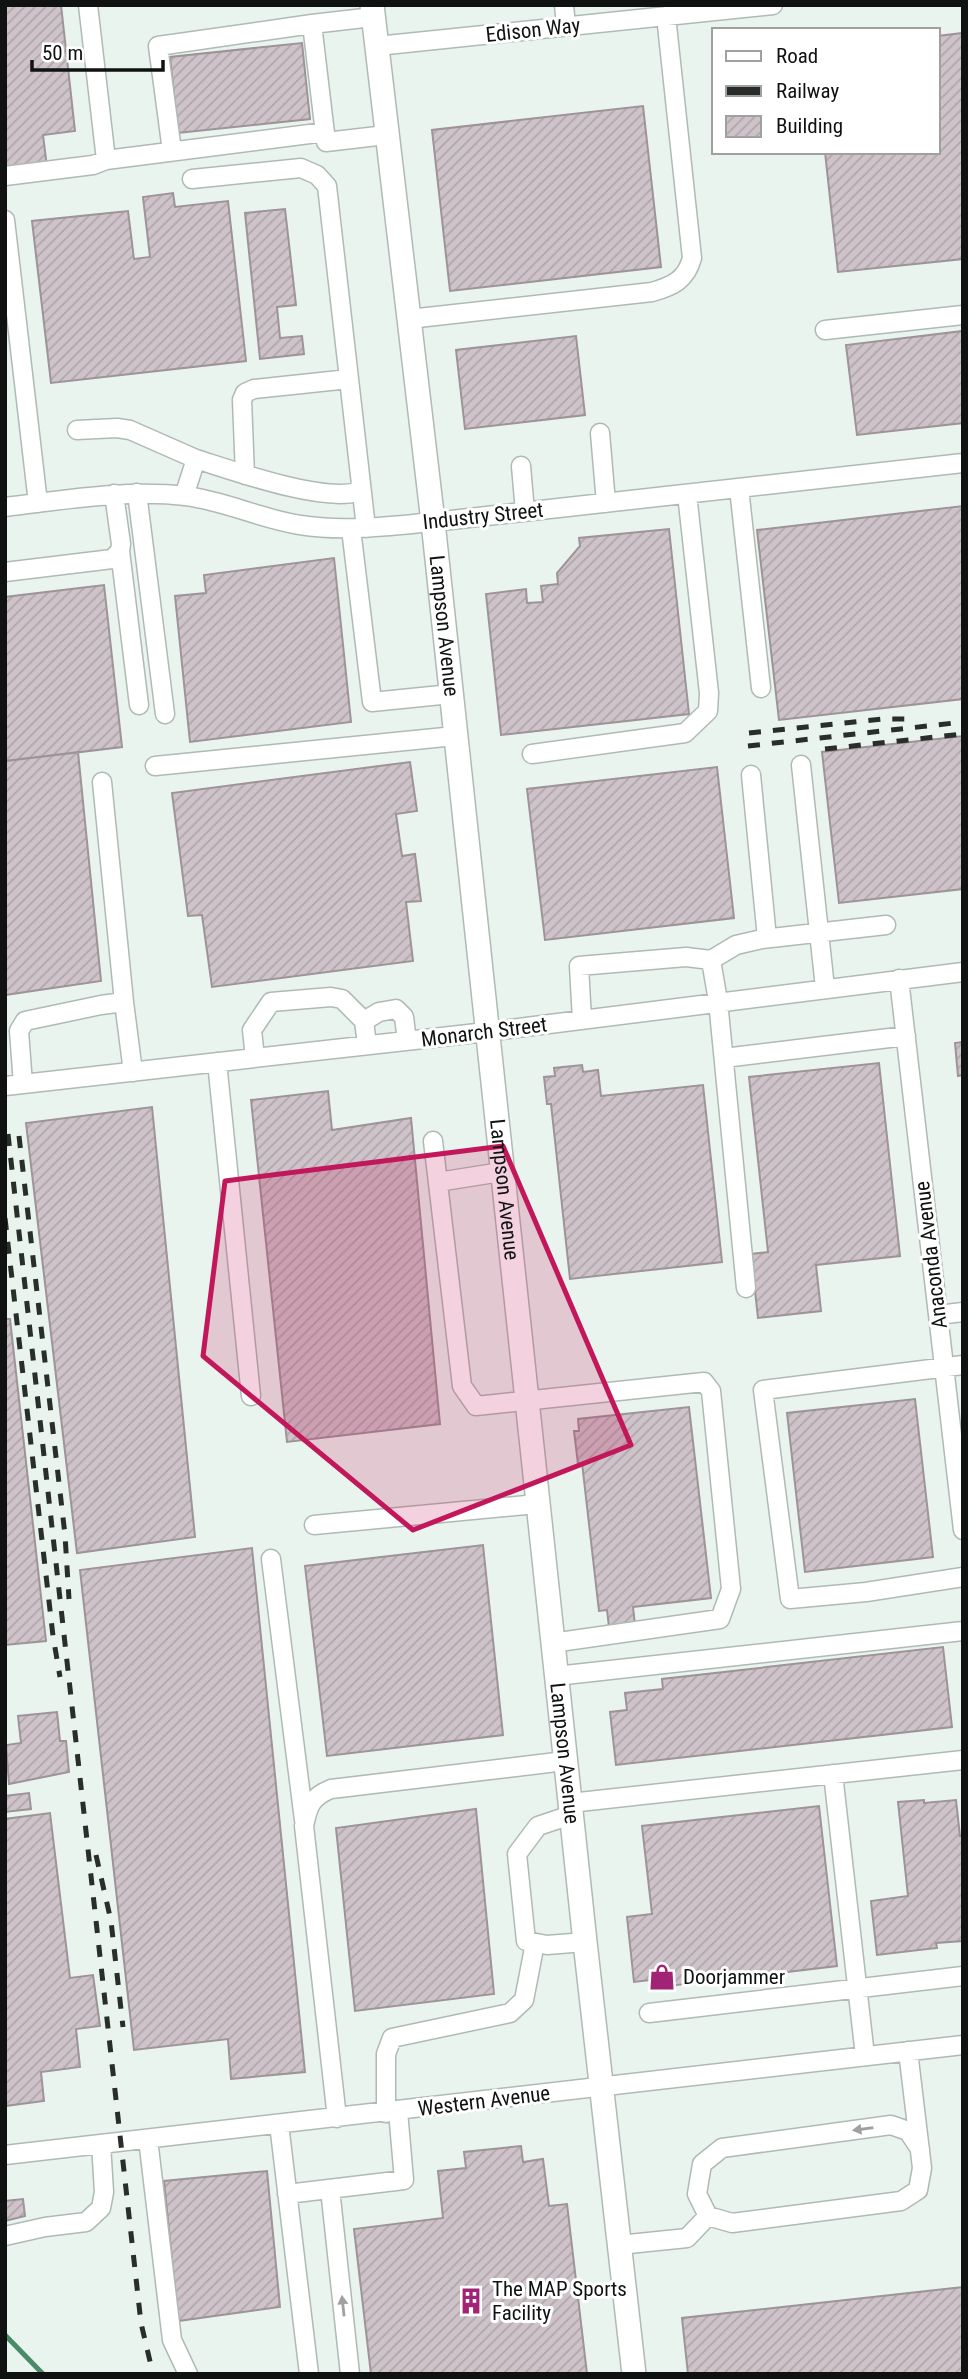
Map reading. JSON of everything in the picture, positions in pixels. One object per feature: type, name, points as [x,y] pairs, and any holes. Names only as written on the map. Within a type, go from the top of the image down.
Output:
[{"type":"main road","name":"Lampson Avenue","points":[[372,11],[433,522],[584,1942],[634,2374]]},
{"type":"street","points":[[89,5],[106,160]]},
{"type":"street","points":[[564,5],[566,26]]},
{"type":"street","name":"Edison Way","points":[[377,46],[762,6]]},
{"type":"street","points":[[172,151],[158,46],[312,24],[372,11]]},
{"type":"street","points":[[409,319],[652,292],[680,281],[688,271],[692,258],[666,16]]},
{"type":"street","points":[[312,24],[326,142],[386,135]]},
{"type":"street","points":[[5,176],[325,132]]},
{"type":"street","points":[[192,178],[301,168],[317,175],[327,186],[362,485],[359,528],[372,702],[451,694]]},
{"type":"street","points":[[5,220],[38,503]]},
{"type":"street","points":[[825,330],[963,315]]},
{"type":"street","points":[[245,475],[242,400],[245,393],[254,388],[349,379]]},
{"type":"street","points":[[77,430],[130,430],[196,459],[265,481],[329,493],[350,494],[357,492],[362,485]]},
{"type":"street","points":[[600,433],[606,503]]},
{"type":"street","points":[[184,496],[196,459]]},
{"type":"street","name":"Industry Street","points":[[5,507],[137,493],[215,500],[299,525],[359,528],[963,463]]},
{"type":"street","points":[[521,466],[525,512]]},
{"type":"street","points":[[739,488],[761,688]]},
{"type":"street","points":[[137,493],[165,714]]},
{"type":"street","points":[[114,494],[139,705]]},
{"type":"street","points":[[531,754],[685,733],[708,711],[709,693],[687,494]]},
{"type":"street","points":[[5,572],[112,559],[120,551]]},
{"type":"street","points":[[155,766],[455,736]]},
{"type":"street","points":[[801,765],[825,988]]},
{"type":"street","points":[[751,775],[767,938]]},
{"type":"street","points":[[102,782],[133,1072]]},
{"type":"street","points":[[582,1020],[579,966],[686,957],[711,960],[736,945],[767,938],[886,925]]},
{"type":"street","points":[[711,960],[724,1058],[746,1289]]},
{"type":"street","name":"Monarch Street","points":[[14,1085],[486,1032],[963,972]]},
{"type":"street","name":"Anaconda Avenue","points":[[899,979],[963,1530]]},
{"type":"street","points":[[255,1058],[252,1030],[271,1002],[331,997],[342,999],[364,1021],[367,1045]]},
{"type":"street","points":[[14,1085],[19,1031],[25,1021],[124,1002]]},
{"type":"street","points":[[364,1021],[379,1012],[396,1009],[404,1017],[407,1041]]},
{"type":"street","points":[[724,1058],[906,1036]]},
{"type":"street","points":[[217,1062],[251,1396]]},
{"type":"street","points":[[433,1141],[462,1386],[476,1406],[704,1382],[711,1391],[731,1590],[720,1619],[552,1643]]},
{"type":"street","points":[[438,1182],[501,1172]]},
{"type":"street","points":[[938,1315],[963,1312]]},
{"type":"street","points":[[963,1365],[763,1390],[790,1598],[866,1592],[963,1577]]},
{"type":"street","points":[[314,1525],[537,1504]]},
{"type":"street","points":[[271,1559],[337,2118]]},
{"type":"street","points":[[556,1676],[963,1631]]},
{"type":"street","points":[[304,1826],[307,1808],[316,1796],[331,1789],[565,1760]]},
{"type":"street","points":[[584,1942],[547,1945],[526,1941],[517,1854],[538,1826],[570,1809],[833,1774],[963,1760]]},
{"type":"street","points":[[833,1774],[865,2056]]},
{"type":"street","points":[[287,2194],[404,2180],[392,2112],[386,2054],[391,2038],[510,2013],[524,2000],[535,1942]]},
{"type":"street","points":[[649,2013],[963,1976]]},
{"type":"street","name":"Western Avenue","points":[[5,2155],[963,2045]]},
{"type":"street","points":[[908,2051],[920,2149],[922,2168],[918,2190],[901,2201],[732,2223],[708,2216],[697,2194],[702,2164],[722,2148],[891,2125],[908,2131],[920,2149]]},
{"type":"street","points":[[279,2124],[309,2374]]},
{"type":"street","points":[[148,2139],[172,2340],[188,2374]]},
{"type":"street","points":[[5,2236],[86,2222],[101,2208],[104,2192],[101,2144]]},
{"type":"street","points":[[330,2189],[350,2374]]},
{"type":"street","points":[[619,2245],[687,2238],[708,2216]]},
{"type":"highlighted area","points":[[503,1146],[631,1445],[413,1530],[203,1356],[225,1181]]},
{"type":"building","points":[[5,5],[61,5],[75,131],[43,135],[47,167],[5,171]]},
{"type":"building","points":[[963,33],[963,259],[838,272],[825,154],[940,154],[940,36]]},
{"type":"building","points":[[302,43],[310,119],[178,133],[170,57]]},
{"type":"building","points":[[643,106],[661,267],[450,291],[432,130]]},
{"type":"building","points":[[173,193],[175,207],[228,201],[246,361],[51,383],[32,221],[128,211],[134,259],[150,257],[143,197]]},
{"type":"building","points":[[285,209],[296,305],[277,307],[280,338],[302,336],[304,354],[260,359],[245,213]]},
{"type":"building","points":[[963,331],[963,423],[857,435],[846,345]]},
{"type":"building","points":[[576,336],[585,415],[465,429],[456,350]]},
{"type":"building","points":[[963,506],[963,699],[779,720],[757,530]]},
{"type":"building","points":[[669,529],[689,714],[501,735],[486,594],[526,589],[527,603],[543,602],[541,586],[558,584],[557,573],[580,546],[579,538]]},
{"type":"building","points":[[334,558],[351,722],[190,742],[175,596],[206,593],[204,575]]},
{"type":"building","points":[[104,585],[122,747],[5,761],[5,597]]},
{"type":"building","points":[[963,736],[963,889],[839,903],[822,752]]},
{"type":"building","points":[[78,752],[101,981],[5,995],[5,761]]},
{"type":"building","points":[[410,762],[417,811],[396,814],[402,856],[415,854],[421,901],[406,902],[413,961],[212,987],[202,915],[188,916],[172,793]]},
{"type":"building","points":[[717,767],[734,918],[545,940],[527,789]]},
{"type":"building","points":[[963,1042],[963,1075],[958,1076],[955,1043]]},
{"type":"building","points":[[879,1063],[900,1256],[816,1265],[821,1311],[758,1318],[751,1254],[768,1252],[749,1077]]},
{"type":"building","points":[[582,1065],[583,1072],[598,1070],[601,1096],[703,1085],[722,1262],[570,1279],[551,1104],[547,1104],[544,1077],[555,1076],[554,1068]]},
{"type":"building","points":[[328,1091],[332,1130],[411,1118],[440,1424],[287,1442],[251,1100]]},
{"type":"building","points":[[152,1107],[195,1537],[77,1553],[26,1123]]},
{"type":"building","points":[[5,1319],[10,1319],[46,1641],[5,1645]]},
{"type":"building","points":[[915,1399],[933,1557],[805,1572],[787,1413]]},
{"type":"building","points":[[689,1407],[711,1598],[633,1607],[635,1625],[609,1627],[607,1610],[599,1611],[582,1463],[578,1464],[574,1431],[579,1431],[578,1419]]},
{"type":"building","points":[[483,1545],[503,1735],[327,1756],[305,1566]]},
{"type":"building","points":[[252,1548],[305,2072],[231,2079],[228,2039],[134,2050],[80,1570]]},
{"type":"building","points":[[943,1647],[952,1727],[616,1765],[610,1712],[627,1710],[625,1693],[663,1689],[662,1679]]},
{"type":"building","points":[[57,1712],[60,1741],[66,1741],[69,1772],[9,1784],[6,1745],[21,1743],[18,1716]]},
{"type":"building","points":[[29,1793],[31,1809],[5,1812],[5,1796]]},
{"type":"building","points":[[924,1800],[924,1803],[956,1800],[960,1836],[963,1836],[963,1941],[936,1943],[937,1948],[877,1955],[871,1901],[908,1896],[898,1802]]},
{"type":"building","points":[[819,1806],[837,1966],[660,1987],[659,1979],[634,1982],[627,1917],[652,1914],[642,1826]]},
{"type":"building","points":[[476,1809],[494,1994],[355,2011],[336,1828]]},
{"type":"building","points":[[50,1813],[70,1978],[93,1975],[100,2026],[76,2029],[80,2067],[41,2072],[44,2101],[5,2106],[5,1819]]},
{"type":"building","name":"The MAP Sports Facility","points":[[521,2146],[523,2162],[543,2159],[549,2206],[567,2204],[587,2374],[371,2374],[354,2229],[443,2218],[438,2171],[466,2168],[464,2152]]},
{"type":"building","points":[[267,2171],[280,2307],[178,2321],[164,2181]]},
{"type":"building","points":[[23,2199],[25,2216],[5,2221],[5,2201]]},
{"type":"building","points":[[963,2287],[963,2374],[688,2374],[682,2318]]},
{"type":"waterway","points":[[5,2335],[43,2374]]},
{"type":"railway","points":[[749,733],[883,719],[916,719]]},
{"type":"railway","points":[[748,746],[963,722]]},
{"type":"railway","points":[[825,749],[963,734]]},
{"type":"railway","points":[[8,1134],[141,2323],[153,2374]]},
{"type":"railway","points":[[19,1136],[65,1535],[69,1599]]},
{"type":"railway","points":[[5,1218],[60,1677]]},
{"type":"railway","points":[[96,1855],[111,1921],[123,2027]]},
{"type":"place","name":"Doorjammer","points":[[662,1977]]},
{"type":"place","name":"The MAP Sports Facility","points":[[471,2301]]}]
